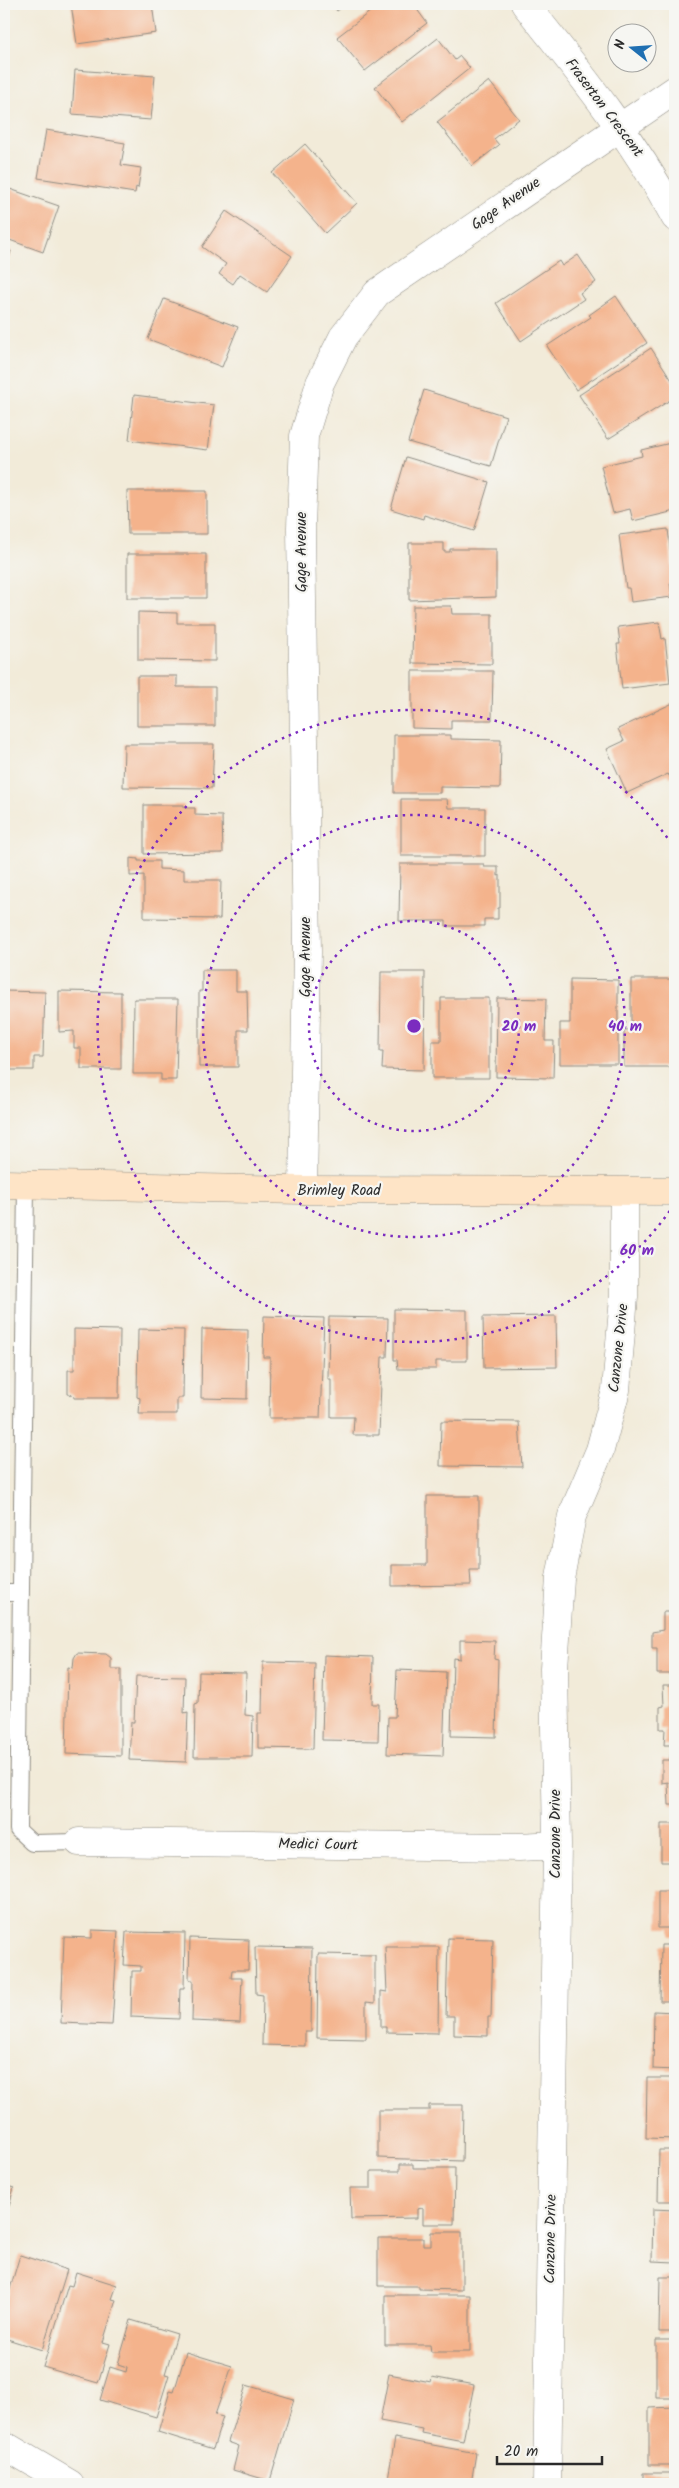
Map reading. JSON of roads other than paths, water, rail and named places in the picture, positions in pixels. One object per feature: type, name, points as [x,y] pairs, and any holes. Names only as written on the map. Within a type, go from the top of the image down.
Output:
[{"type":"main road","name":"Brimley Road","points":[[15,1184],[303,1190],[675,1192]]},
{"type":"street","name":"Fraserton Crescent","points":[[525,4],[620,126],[650,171],[675,217]]},
{"type":"street","name":"Gage Avenue","points":[[303,1190],[307,952],[301,528],[304,436],[320,383],[343,337],[377,293],[675,90]]},
{"type":"street","name":"Canzone Drive","points":[[547,2484],[557,1845],[554,1668],[560,1578],[572,1516],[600,1450],[616,1390],[624,1296],[624,1192]]},
{"type":"street","name":"Medici Court","points":[[79,1842],[519,1847],[557,1845]]},
{"type":"street","points":[[4,2445],[70,2484]]},
{"type":"lane","points":[[15,1184],[21,1593],[18,1830],[32,1843],[79,1842]]},
{"type":"lane","points":[[4,1592],[21,1593]]}]
